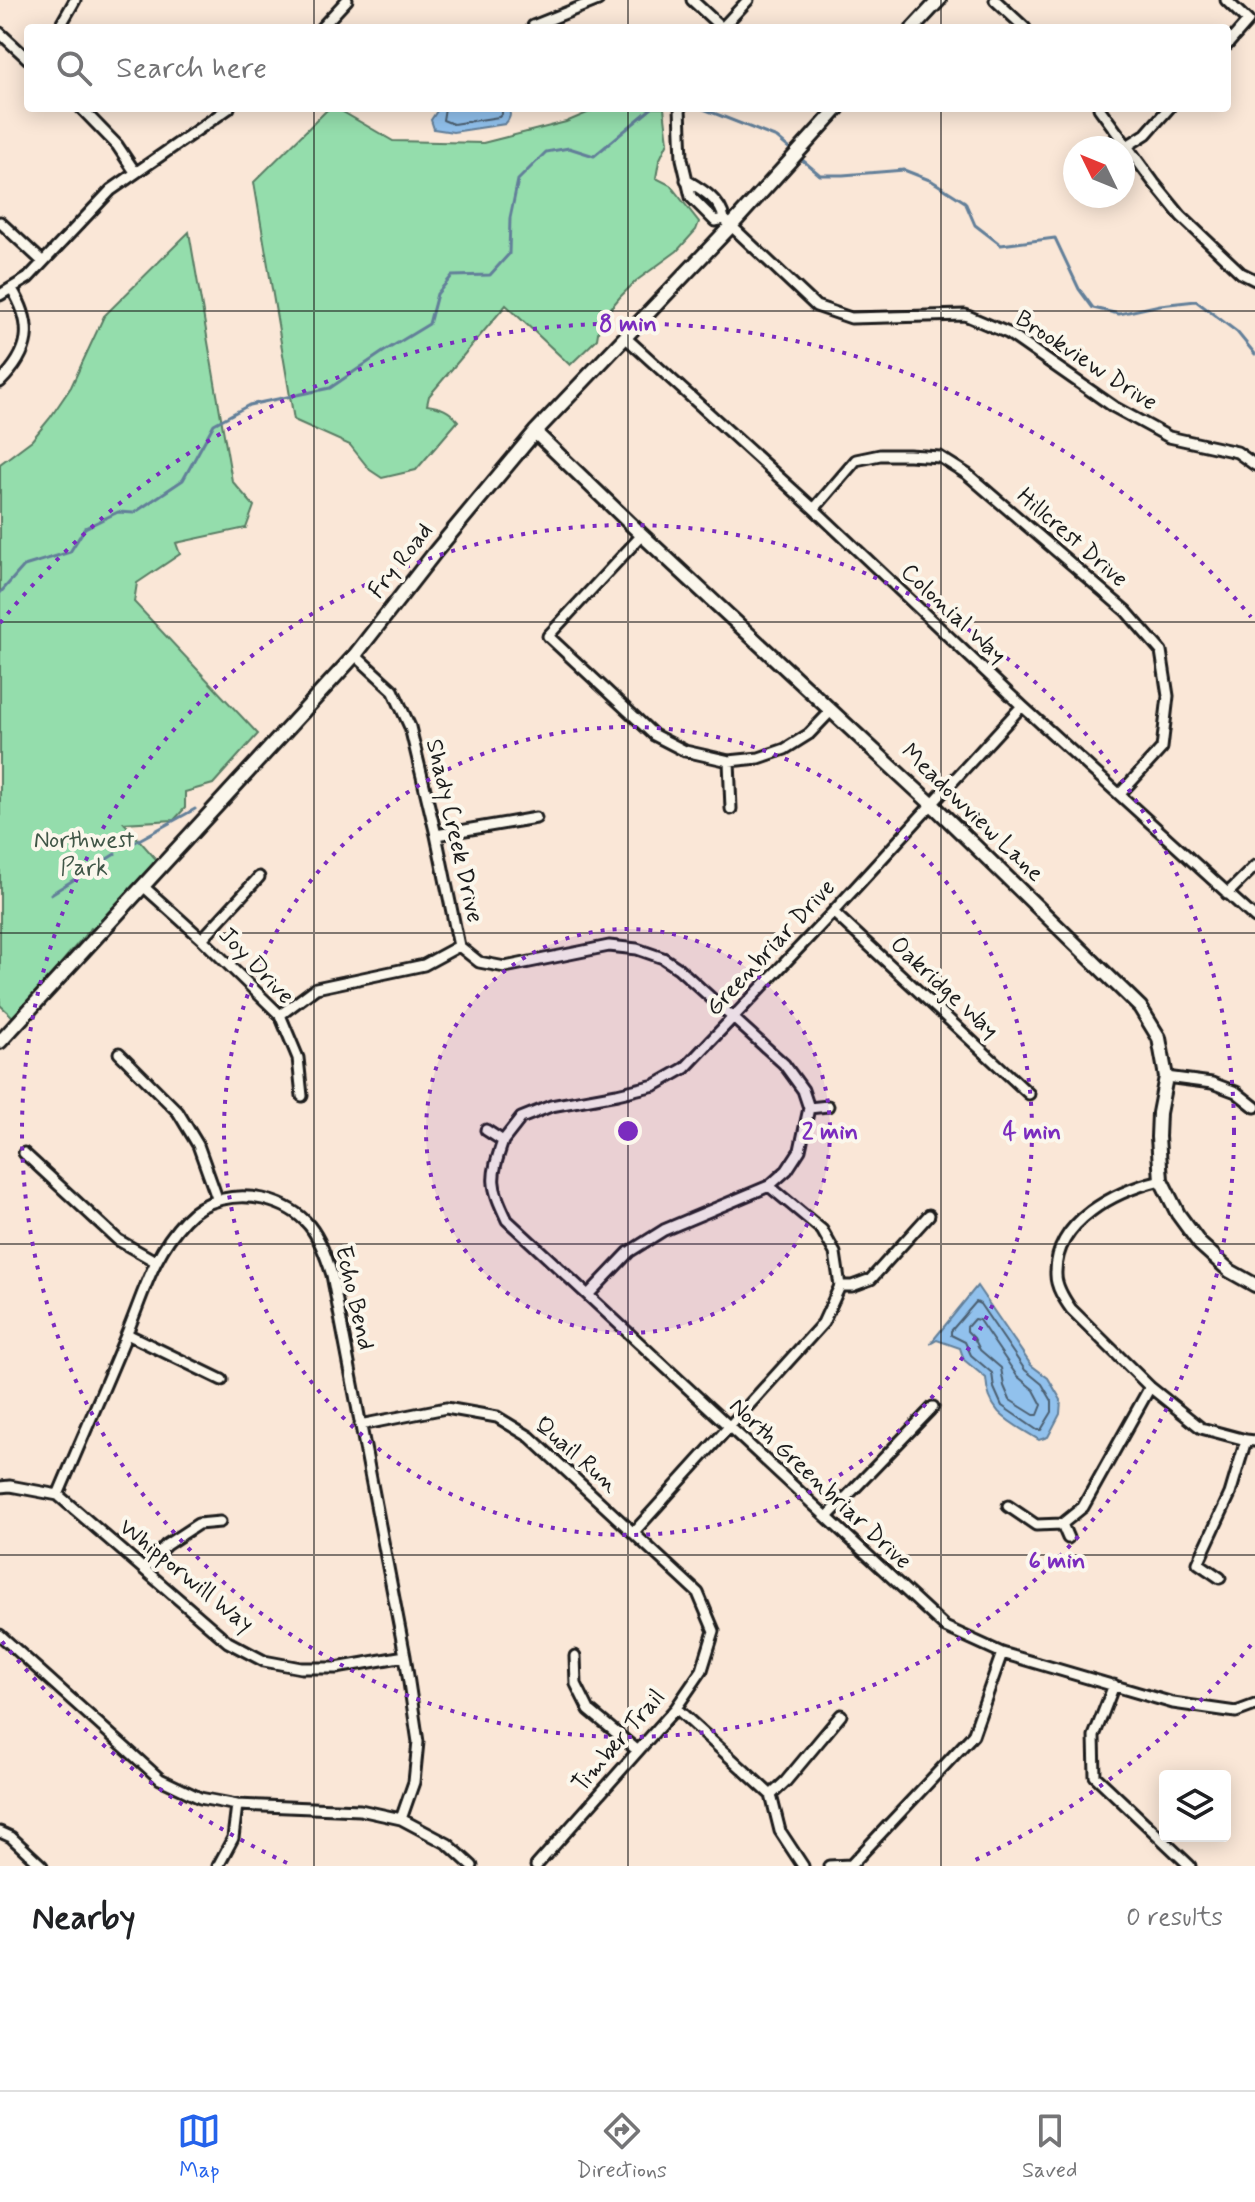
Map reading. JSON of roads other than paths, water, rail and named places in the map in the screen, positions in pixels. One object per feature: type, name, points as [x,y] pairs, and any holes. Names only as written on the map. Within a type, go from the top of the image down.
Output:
[{"type":"street","points":[[61,24],[75,0]]},
{"type":"street","points":[[325,24],[347,0]]},
{"type":"street","points":[[538,24],[598,0]]},
{"type":"street","points":[[692,0],[718,24]]},
{"type":"street","points":[[726,24],[748,0]]},
{"type":"street","points":[[917,24],[939,0]]},
{"type":"street","points":[[995,0],[1021,24]]},
{"type":"street","points":[[1226,0],[1248,21],[1231,40]]},
{"type":"street","points":[[0,33],[24,55]]},
{"type":"street","points":[[85,112],[117,145],[135,172]]},
{"type":"street","points":[[0,295],[28,278],[104,196],[223,112]]},
{"type":"street","name":"Brookview Drive","points":[[680,112],[686,180],[723,209],[727,222],[816,306],[851,318],[965,315],[1008,333],[1114,407],[1169,437],[1237,452],[1255,465]]},
{"type":"street","name":"Fry Road","points":[[0,1042],[355,655],[434,553],[535,432],[727,222],[834,112]]},
{"type":"street","points":[[1102,112],[1120,136]]},
{"type":"street","points":[[1135,141],[1146,134],[1165,112]]},
{"type":"street","points":[[1135,157],[1176,209],[1244,276],[1255,280]]},
{"type":"street","points":[[0,222],[43,262]]},
{"type":"street","points":[[0,382],[17,364],[26,340],[25,314],[12,289]]},
{"type":"street","name":"Colonial Way","points":[[625,337],[1255,918]]},
{"type":"street","name":"Meadowview Lane","points":[[535,432],[932,804],[1140,1007],[1159,1038],[1166,1077],[1159,1113],[1161,1180],[1178,1214],[1200,1244],[1230,1271],[1255,1285]]},
{"type":"street","name":"Hillcrest Drive","points":[[814,509],[856,460],[880,455],[940,457],[967,474],[1126,611],[1161,651],[1168,696],[1162,748],[1120,794]]},
{"type":"street","points":[[642,535],[548,636],[654,735],[685,751],[729,761],[759,758],[785,749],[809,734],[831,711]]},
{"type":"street","name":"Shady Creek Drive","points":[[355,655],[393,690],[410,727],[459,946],[479,962],[505,967],[609,946],[637,949],[663,958],[734,1017],[784,1064],[803,1090],[809,1108]]},
{"type":"street","name":"Greenbriar Drive","points":[[503,1141],[521,1118],[551,1106],[655,1085],[685,1068],[1022,706]]},
{"type":"street","points":[[729,761],[731,809]]},
{"type":"street","points":[[436,835],[536,818]]},
{"type":"street","points":[[1227,894],[1255,866]]},
{"type":"street","points":[[202,939],[259,877]]},
{"type":"street","name":"Joy Drive","points":[[143,886],[280,1015],[298,1058],[302,1096]]},
{"type":"street","name":"Oakridge Way","points":[[833,912],[1029,1094]]},
{"type":"street","points":[[280,1015],[316,988],[424,965],[459,946]]},
{"type":"street","points":[[0,1487],[58,1495],[155,1261],[186,1218],[217,1198],[198,1145],[178,1112],[119,1053]]},
{"type":"street","points":[[1166,1077],[1212,1083],[1236,1092],[1255,1107]]},
{"type":"street","points":[[588,1295],[640,1244],[664,1230],[769,1186],[787,1170],[800,1150],[809,1108],[828,1106]]},
{"type":"street","points":[[486,1130],[503,1141]]},
{"type":"street","name":"North Greenbriar Drive","points":[[503,1141],[494,1167],[494,1192],[507,1220],[945,1627],[1002,1653],[1173,1703],[1236,1712],[1255,1705]]},
{"type":"street","points":[[24,1153],[118,1240],[155,1261]]},
{"type":"street","points":[[1161,1180],[1118,1195],[1082,1218],[1060,1247],[1055,1276],[1061,1294],[1071,1309],[1150,1387],[1201,1428],[1250,1440],[1230,1494],[1198,1563],[1220,1578]]},
{"type":"street","points":[[633,1533],[823,1323],[840,1286],[835,1253],[822,1230],[769,1186]]},
{"type":"street","name":"Echo Bend","points":[[217,1198],[254,1197],[281,1203],[308,1222],[323,1244],[332,1275],[405,1656],[418,1742],[414,1782],[401,1819]]},
{"type":"street","points":[[840,1286],[852,1286],[871,1279],[929,1215]]},
{"type":"street","points":[[127,1334],[222,1380]]},
{"type":"street","points":[[1008,1506],[1036,1525],[1062,1524],[1083,1507],[1150,1387]]},
{"type":"street","points":[[827,1517],[933,1407]]},
{"type":"street","name":"Quail Run","points":[[360,1425],[446,1408],[497,1417],[530,1437],[698,1593],[714,1631]]},
{"type":"street","name":"Whipporwill Way","points":[[58,1495],[228,1642],[264,1661],[301,1668],[336,1668],[405,1656]]},
{"type":"street","points":[[144,1569],[166,1545],[198,1524],[220,1522]]},
{"type":"street","points":[[1062,1524],[1068,1538]]},
{"type":"street","name":"Timber Trail","points":[[536,1866],[676,1708],[702,1670],[714,1631]]},
{"type":"street","points":[[0,1635],[160,1779],[200,1798],[237,1805],[360,1810],[401,1819],[448,1844],[472,1866]]},
{"type":"street","points":[[829,1866],[851,1865],[973,1735],[1002,1653]]},
{"type":"street","points":[[575,1656],[576,1684],[589,1710],[638,1751]]},
{"type":"street","points":[[1114,1685],[1094,1736],[1095,1776],[1190,1866]]},
{"type":"street","points":[[676,1708],[771,1795],[780,1831],[803,1866]]},
{"type":"street","points":[[771,1795],[841,1715]]},
{"type":"street","points":[[218,1866],[233,1838],[237,1805]]},
{"type":"street","points":[[0,1832],[11,1837],[42,1866]]},
{"type":"water","points":[[436,112],[510,112],[510,115],[505,124],[453,132],[434,129],[431,120]]},
{"type":"water","points":[[977,1286],[1031,1365],[1048,1378],[1061,1400],[1060,1414],[1048,1437],[1039,1440],[996,1409],[986,1378],[964,1360],[960,1348],[937,1340],[930,1344]]},
{"type":"waterway","points":[[0,593],[24,566],[70,552],[85,528],[118,512],[134,513],[183,480],[214,424],[249,405],[330,388],[429,324],[437,294],[452,276],[490,275],[509,254],[510,218],[518,180],[546,152],[569,148],[594,156],[647,112]]},
{"type":"waterway","points":[[711,112],[777,138],[795,153]]},
{"type":"waterway","points":[[800,158],[820,175],[904,170],[932,181],[965,202],[975,225],[1001,245],[1055,238],[1079,289],[1093,308],[1119,314],[1196,301],[1237,332],[1255,354]]},
{"type":"waterway","points":[[128,846],[195,809]]},
{"type":"waterway","points":[[51,894],[115,854]]},
{"type":"park label","name":"Northwest Park","points":[[84,854]]}]
